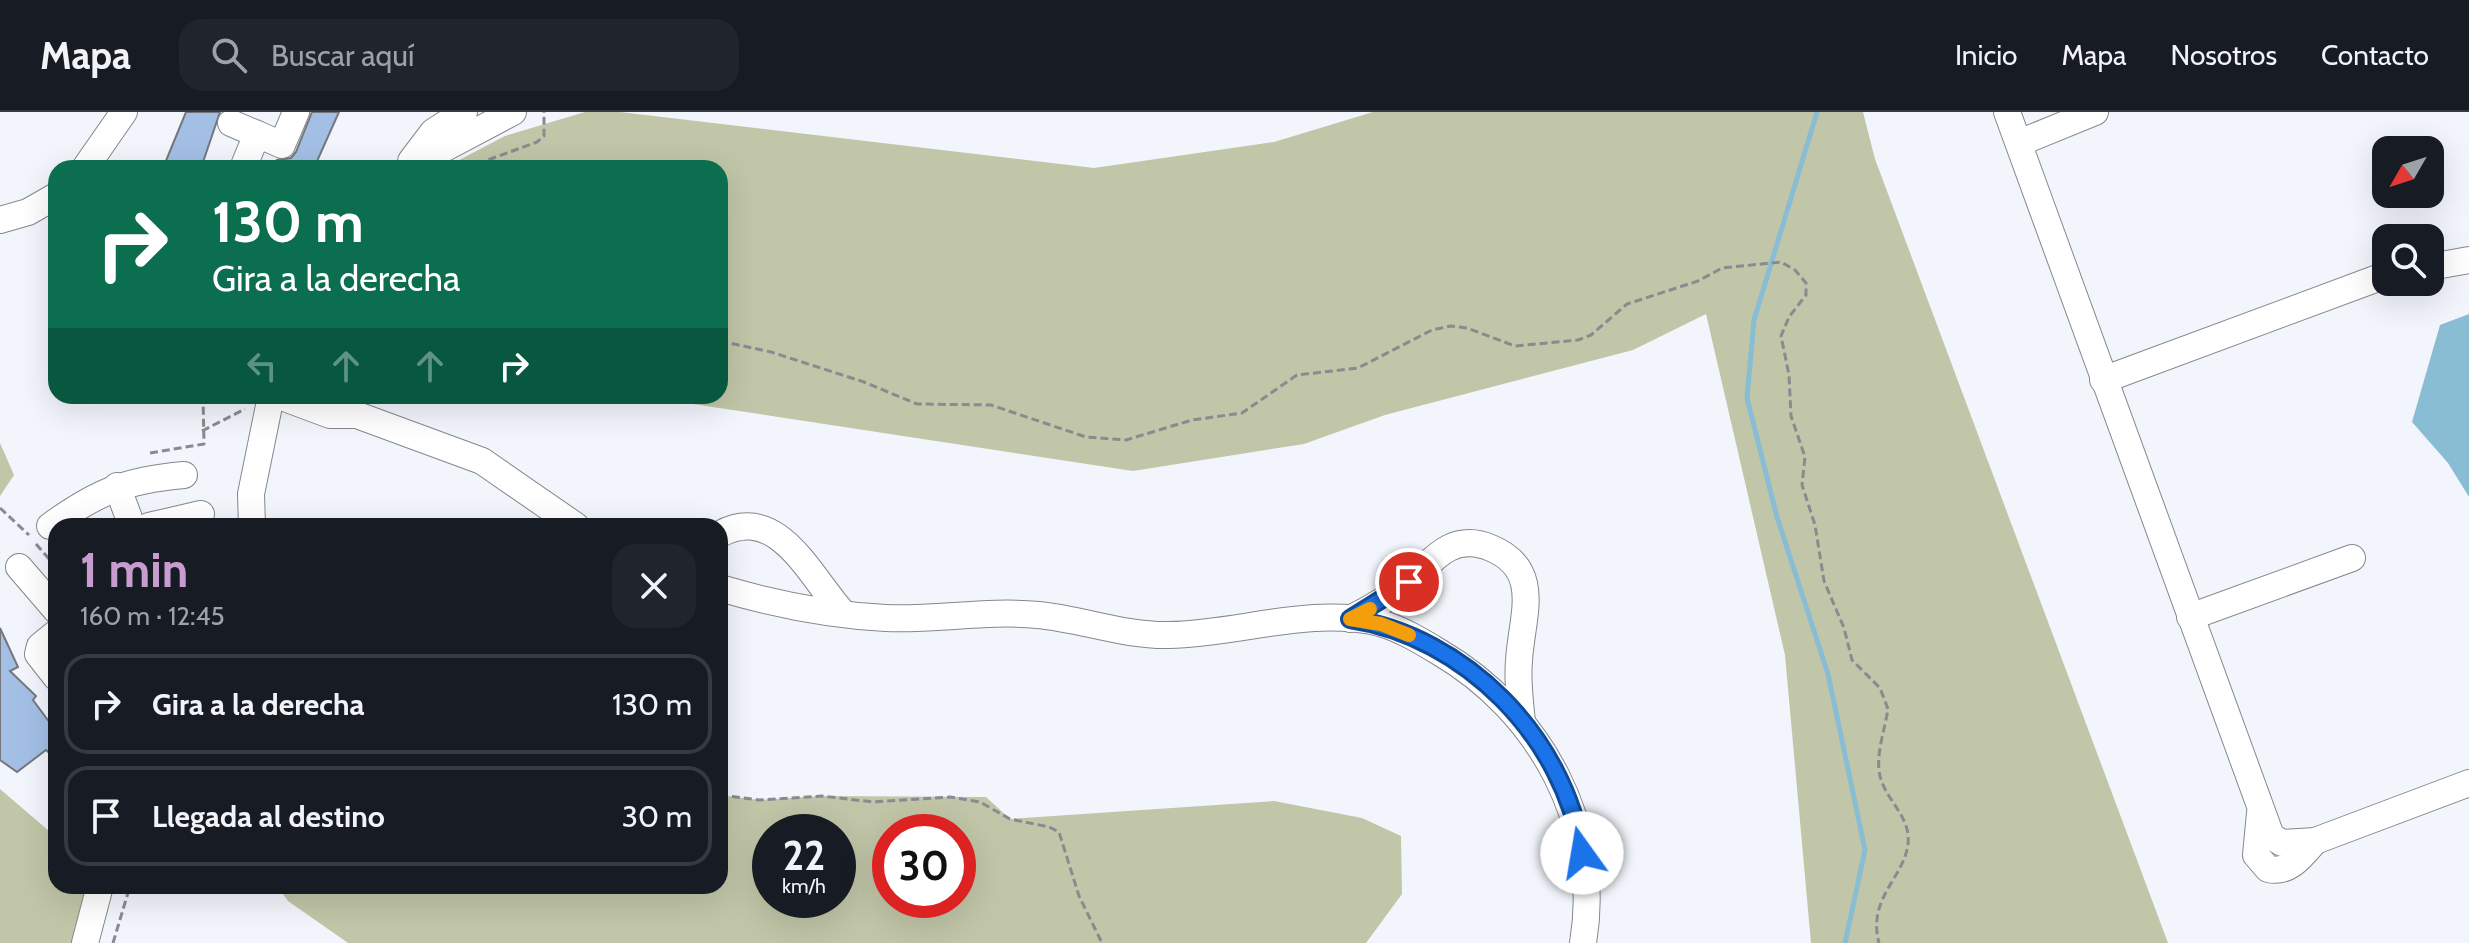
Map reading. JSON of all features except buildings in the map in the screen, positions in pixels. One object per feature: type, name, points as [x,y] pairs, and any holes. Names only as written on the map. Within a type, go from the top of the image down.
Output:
[{"type":"street","points":[[91,160],[124,112]]},
{"type":"street","points":[[231,123],[282,145],[296,112]]},
{"type":"street","points":[[411,160],[433,132],[463,118],[513,112]]},
{"type":"street","points":[[2007,112],[2260,813],[2271,836],[2282,843],[2315,841],[2469,783]]},
{"type":"street","points":[[2019,143],[2095,112]]},
{"type":"street","points":[[248,160],[257,134]]},
{"type":"street","points":[[0,220],[28,212],[48,201]]},
{"type":"street","points":[[2444,264],[2469,260]]},
{"type":"street","points":[[2103,380],[2372,280]]},
{"type":"street","points":[[252,518],[251,494],[260,448],[274,404]]},
{"type":"street","points":[[293,404],[330,415],[357,415]]},
{"type":"street","points":[[341,404],[357,415],[482,461],[564,518]]},
{"type":"street","points":[[61,518],[88,499],[117,486],[184,475]]},
{"type":"street","points":[[117,486],[129,518]]},
{"type":"street","points":[[184,518],[201,514]]},
{"type":"street","points":[[728,531],[744,525],[758,527],[784,539],[844,614]]},
{"type":"street","points":[[1350,619],[1390,597],[1453,546],[1468,542],[1506,555],[1520,573],[1526,595],[1527,612],[1519,660],[1522,722]]},
{"type":"street","points":[[2190,617],[2352,558]]},
{"type":"street","points":[[19,567],[48,601]]},
{"type":"street","points":[[728,590],[760,600],[887,618],[1039,615],[1136,634],[1165,635],[1198,634],[1285,620],[1350,619],[1381,624],[1412,636],[1482,680],[1522,722],[1561,782],[1579,835],[1585,898],[1583,943]]},
{"type":"street","points":[[48,642],[40,646],[38,654],[48,667]]},
{"type":"street","points":[[85,943],[98,894]]},
{"type":"path","points":[[488,160],[537,142],[544,136],[544,112]]},
{"type":"path","points":[[728,343],[771,352],[917,404],[991,405],[1086,437],[1126,440],[1192,420],[1242,413],[1297,375],[1358,368],[1432,330],[1451,326],[1467,328],[1515,346],[1578,340],[1591,335],[1627,304],[1698,281],[1722,268],[1781,262],[1806,283],[1806,295],[1789,317],[1781,336],[1789,375],[1791,416],[1805,457],[1802,485],[1815,525],[1824,581],[1844,628],[1852,660],[1880,688],[1888,709],[1879,765],[1880,779],[1907,826],[1908,847],[1884,892],[1879,912],[1879,943]]},
{"type":"path","points":[[150,453],[204,444],[201,432],[203,404]]},
{"type":"path","points":[[201,432],[265,404]]},
{"type":"path","points":[[0,508],[48,559]]},
{"type":"path","points":[[728,796],[759,800],[822,796],[873,802],[950,797],[980,802],[1010,819],[1049,827],[1059,832],[1079,896],[1102,943]]},
{"type":"path","points":[[113,943],[128,894]]},
{"type":"green space","points":[[585,112],[620,112],[1094,168],[1274,142],[1373,112],[1863,112],[1875,159],[2168,943],[1811,943],[1785,655],[1706,314],[1633,350],[1385,415],[1304,444],[1133,471],[693,404],[728,404],[728,160],[459,160],[505,136]]},
{"type":"green space","points":[[0,443],[14,475],[0,496]]},
{"type":"green space","points":[[0,789],[48,830],[48,894],[84,894],[73,943],[0,943]]},
{"type":"green space","points":[[728,796],[759,800],[822,796],[986,797],[1010,819],[1274,801],[1362,818],[1401,836],[1402,894],[1366,943],[348,943],[288,901],[283,894],[728,894]]},
{"type":"water","points":[[2469,314],[2469,497],[2448,463],[2412,422],[2440,325]]},
{"type":"waterway","points":[[1817,112],[1754,320],[1747,398],[1777,517],[1828,674],[1865,850],[1845,943]]},
{"type":"slow traffic","points":[[1370,609],[1350,619],[1381,624],[1409,635]]},
{"type":"route","points":[[1409,582],[1390,597],[1350,619],[1381,624],[1412,636],[1482,680],[1513,711],[1533,735],[1567,795],[1582,853]]}]
